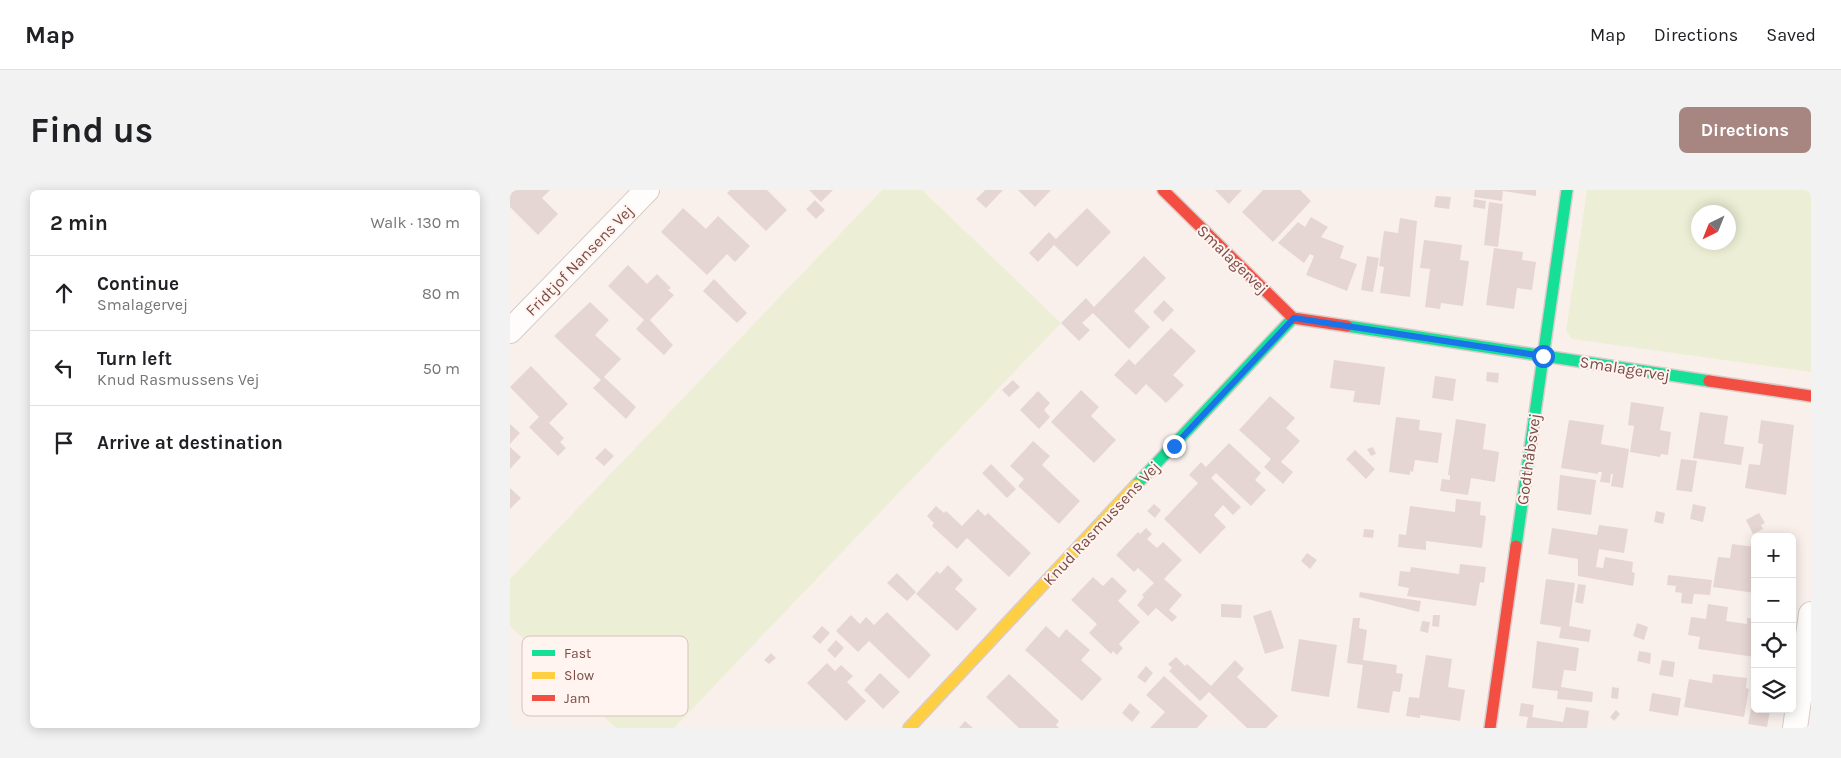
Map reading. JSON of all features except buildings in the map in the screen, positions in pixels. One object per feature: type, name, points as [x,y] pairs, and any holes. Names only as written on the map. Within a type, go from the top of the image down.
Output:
[{"type":"street","name":"Fridtjof Nansens Vej","points":[[510,331],[647,190]]},
{"type":"street","name":"Smalagervej","points":[[1163,190],[1294,318],[1811,396]]},
{"type":"street","name":"Godthåbsvej","points":[[1490,728],[1567,190]]},
{"type":"street","name":"Knud Rasmussens Vej","points":[[909,728],[1294,318]]},
{"type":"street","points":[[1795,728],[1811,614]]},
{"type":"green space","points":[[882,190],[922,190],[1061,323],[688,713],[688,636],[522,636],[522,638],[510,626],[510,579]]},
{"type":"green space","points":[[1587,190],[1811,190],[1811,372],[1572,339],[1566,331]]},
{"type":"green space","points":[[604,716],[685,716],[674,728],[616,728]]},
{"type":"traffic: fast","points":[[1516,546],[1567,190]]},
{"type":"traffic: fast","points":[[1136,485],[1293,318]]},
{"type":"traffic: fast","points":[[1347,326],[1709,381]]},
{"type":"traffic: slow","points":[[909,728],[1136,485]]},
{"type":"traffic: jam","points":[[1163,190],[1293,318],[1347,326]]},
{"type":"traffic: jam","points":[[1709,381],[1811,396]]},
{"type":"traffic: jam","points":[[1490,728],[1516,546]]},
{"type":"route","points":[[1174,446],[1294,318],[1543,356]]}]
